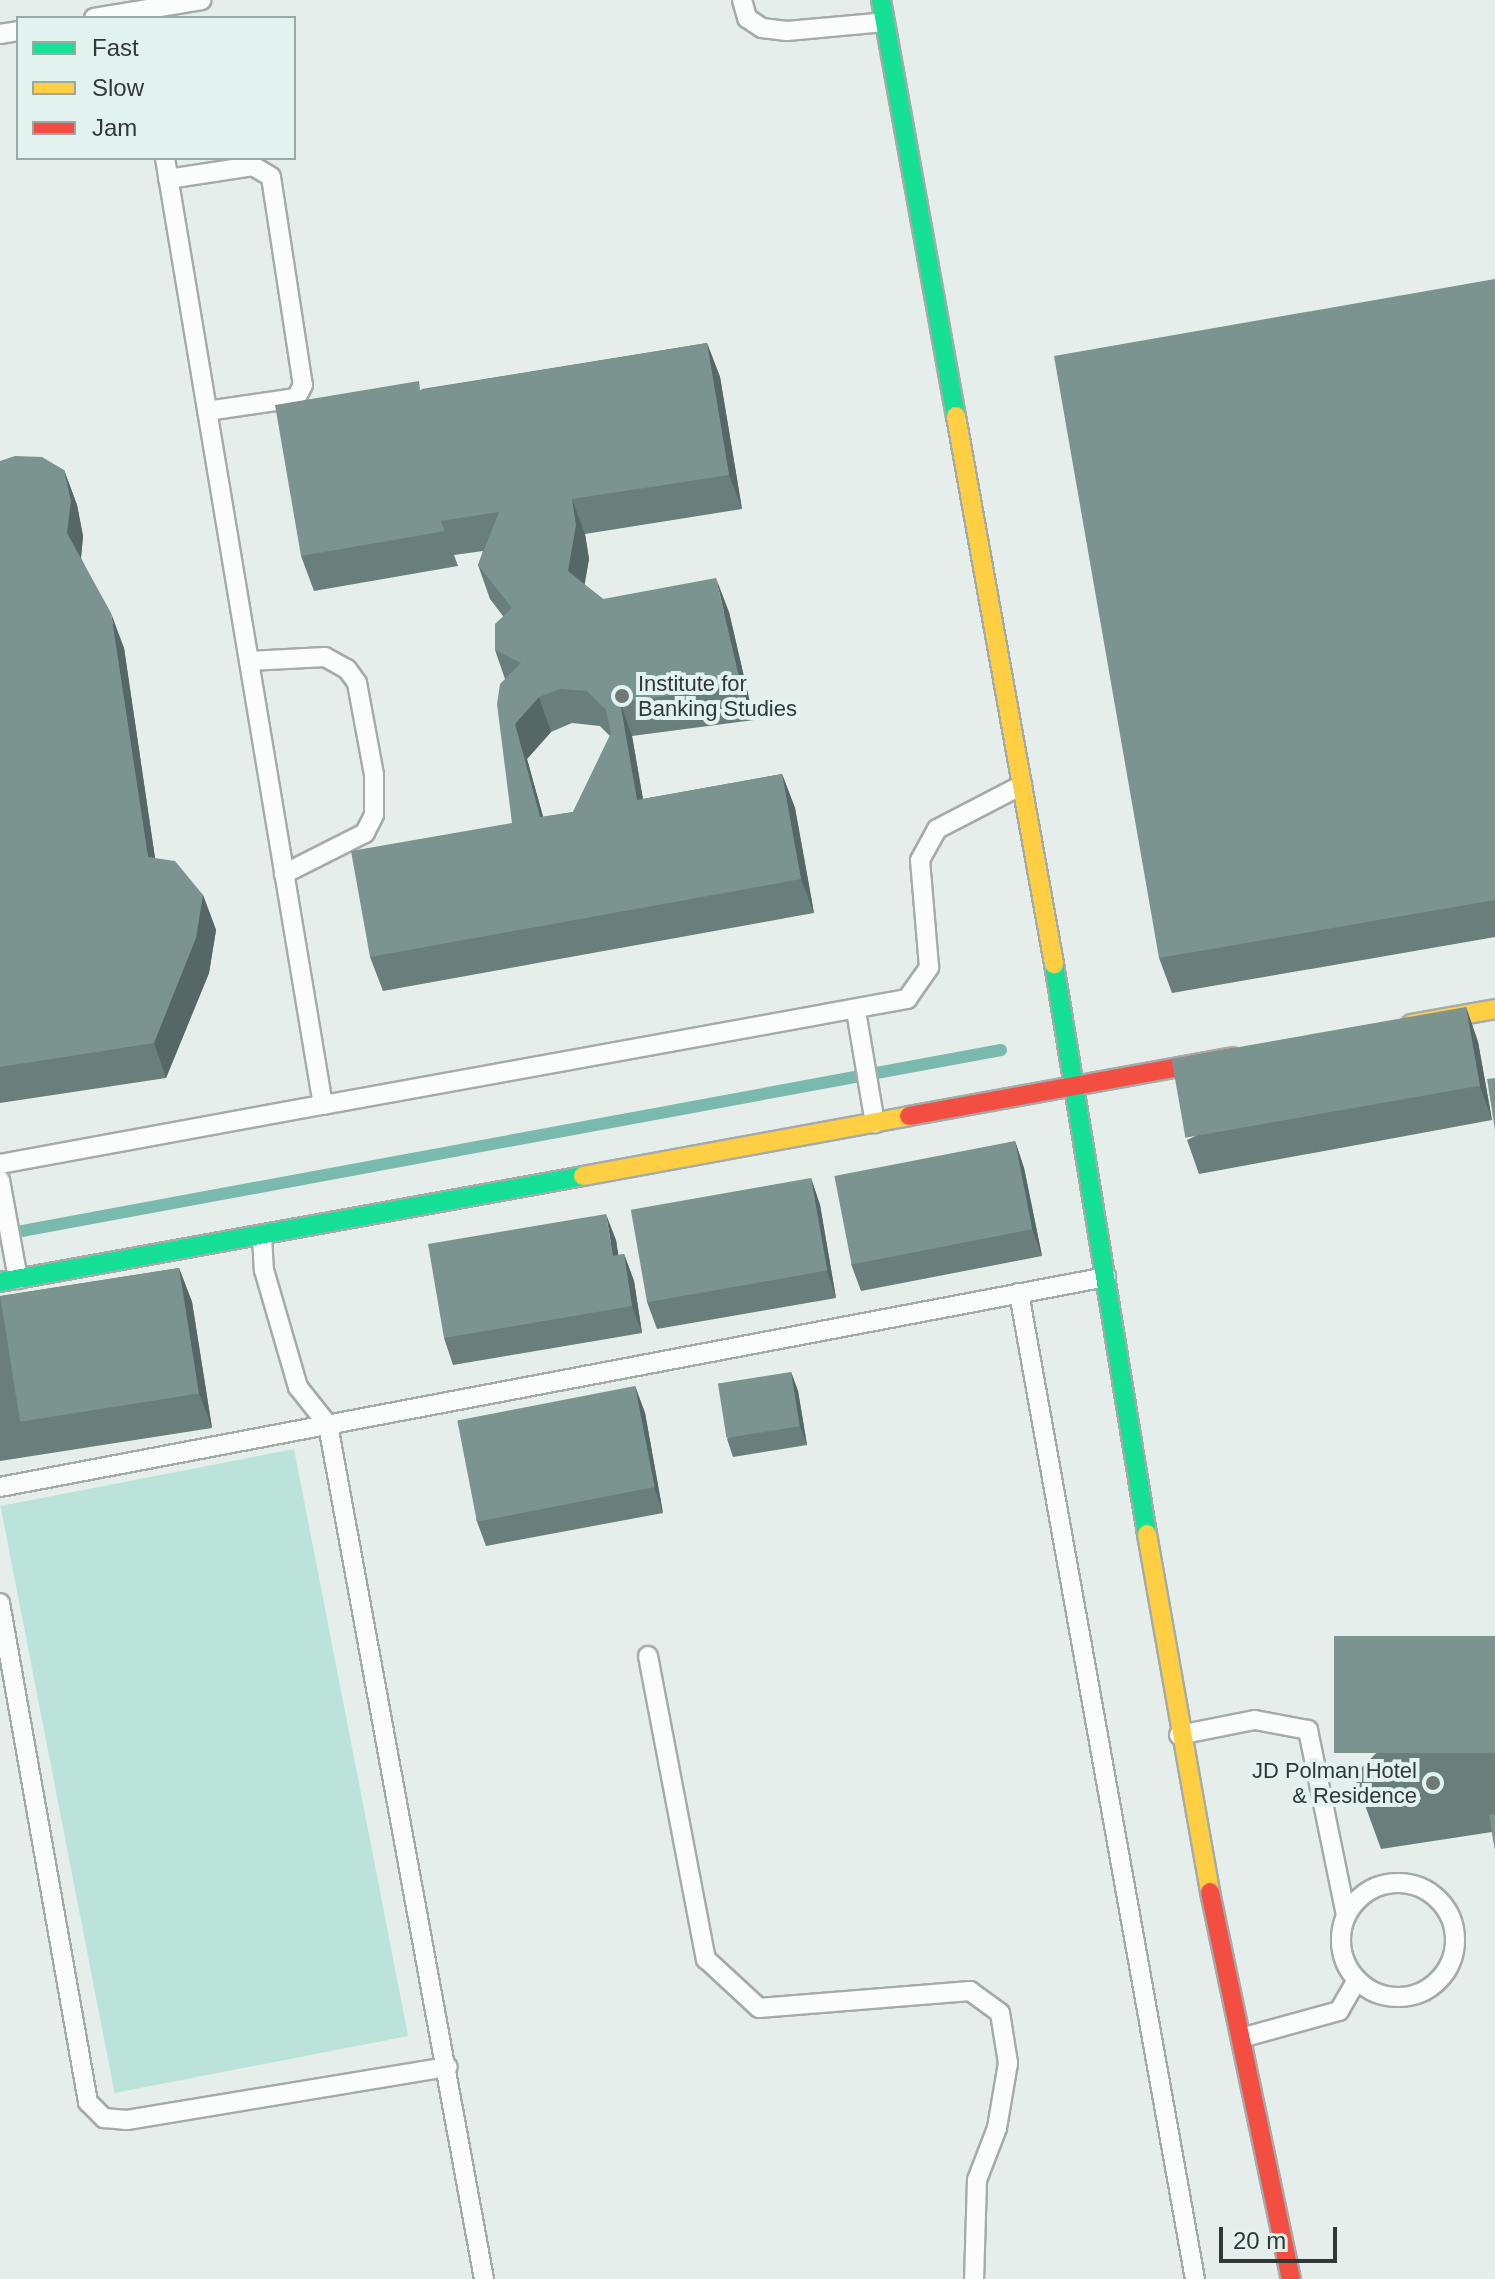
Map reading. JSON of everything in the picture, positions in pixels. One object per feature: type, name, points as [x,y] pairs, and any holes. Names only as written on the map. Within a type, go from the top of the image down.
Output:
[{"type":"street","points":[[881,0],[1076,1086],[1179,1735],[1291,2279]]},
{"type":"street","points":[[1386,1029],[1495,1009]]},
{"type":"street","points":[[9,1281],[1247,1055]]},
{"type":"lane","points":[[117,16],[201,0]]},
{"type":"lane","points":[[742,0],[747,18],[762,28],[787,31],[885,22]]},
{"type":"lane","points":[[165,160],[323,1105]]},
{"type":"lane","points":[[168,179],[253,166],[271,177],[303,385],[296,398],[207,411]]},
{"type":"lane","points":[[249,661],[325,657],[347,669],[357,683],[374,775],[374,815],[365,833],[284,874]]},
{"type":"lane","points":[[0,1164],[856,1011],[907,999],[929,967],[920,860],[937,829],[1022,785]]},
{"type":"lane","points":[[856,1011],[875,1123]]},
{"type":"lane","points":[[0,1180],[14,1259],[9,1281]]},
{"type":"lane","points":[[262,1235],[264,1270],[298,1387],[328,1425],[448,2067],[484,2279]]},
{"type":"lane","points":[[0,1487],[1106,1277]]},
{"type":"lane","points":[[1019,1293],[1195,2279]]},
{"type":"lane","points":[[0,1603],[88,2102],[104,2118],[127,2120],[448,2067]]},
{"type":"lane","points":[[648,1656],[706,1959],[759,2008],[970,1991],[1000,2013],[1008,2063],[997,2128],[977,2180],[974,2279]]},
{"type":"lane","points":[[1179,1735],[1255,1720],[1308,1730],[1346,1915],[1341,1949],[1357,1980],[1390,1997],[1427,1990],[1452,1961],[1453,1923],[1430,1892],[1393,1882],[1373,1887],[1346,1915]]},
{"type":"lane","points":[[1241,2038],[1339,2011],[1357,1980]]},
{"type":"green space","points":[[294,1449],[408,2036],[115,2093],[0,1506]]},
{"type":"building","points":[[1495,279],[1495,900],[1159,958],[1054,356]]},
{"type":"building","points":[[707,343],[729,475],[572,499],[576,525],[568,571],[603,599],[716,578],[741,686],[620,702],[637,800],[782,774],[801,879],[370,957],[351,851],[512,823],[497,704],[500,684],[521,663],[495,650],[495,624],[512,608],[478,565],[499,512],[441,521],[445,531],[301,556],[275,405],[419,381],[420,390]],"holes":[[[560,689],[587,691],[606,710],[611,733],[573,812],[540,817],[515,724],[539,697]]]},
{"type":"building","points":[[15,456],[42,457],[64,470],[71,501],[67,533],[111,613],[148,857],[175,861],[203,895],[196,938],[154,1043],[0,1067],[0,461]]},
{"type":"building","points":[[1466,1007],[1480,1086],[1185,1138],[1172,1059]]},
{"type":"building","points":[[1495,1078],[1495,1130],[1487,1079]]},
{"type":"building","points":[[1015,1141],[1032,1229],[852,1264],[834,1176]]},
{"type":"building","points":[[811,1178],[827,1271],[647,1302],[631,1210]]},
{"type":"building","points":[[606,1214],[613,1256],[624,1254],[632,1306],[444,1338],[428,1244]]},
{"type":"building","points":[[179,1268],[199,1393],[20,1422],[0,1296]]},
{"type":"building","points":[[791,1372],[800,1426],[727,1438],[718,1384]]},
{"type":"building","points":[[635,1386],[655,1487],[477,1522],[457,1421]]},
{"type":"building","points":[[1334,1636],[1495,1636],[1495,1753],[1334,1753]]},
{"type":"building","points":[[1495,1814],[1495,1850],[1489,1815]]},
{"type":"waterway","points":[[0,1235],[1001,1050]]},
{"type":"traffic: fast","points":[[881,0],[956,416]]},
{"type":"traffic: fast","points":[[1054,964],[1147,1534]]},
{"type":"traffic: fast","points":[[0,1282],[583,1176]]},
{"type":"traffic: slow","points":[[956,416],[1054,964]]},
{"type":"traffic: slow","points":[[1411,1024],[1495,1009]]},
{"type":"traffic: slow","points":[[583,1176],[909,1116]]},
{"type":"traffic: slow","points":[[1147,1534],[1210,1892]]},
{"type":"traffic: jam","points":[[909,1116],[1233,1057]]},
{"type":"traffic: jam","points":[[1210,1892],[1291,2279]]},
{"type":"place","name":"Institute for Banking Studies","points":[[622,696]]},
{"type":"place","name":"JD Polman Hotel & Residence","points":[[1433,1783]]}]
